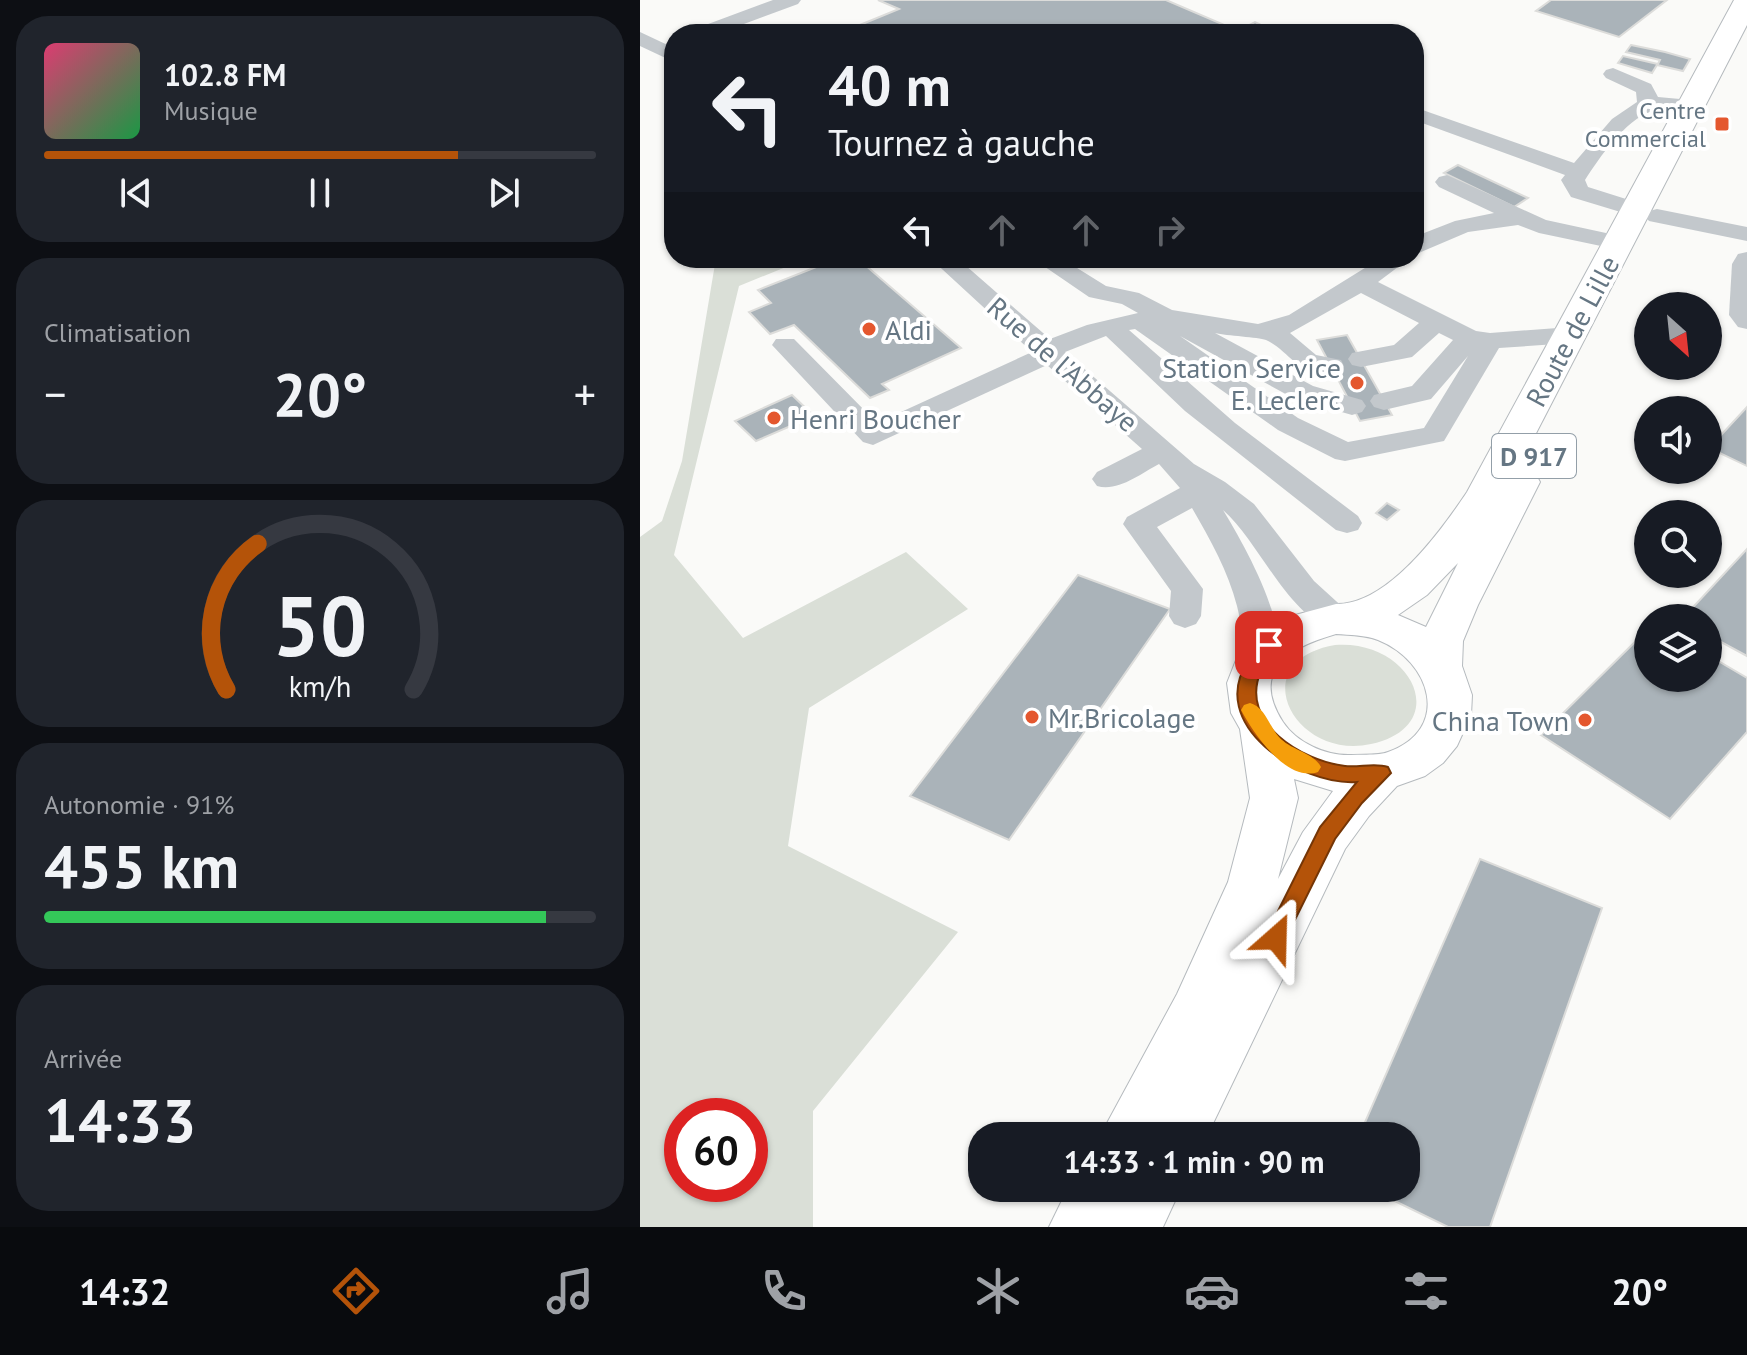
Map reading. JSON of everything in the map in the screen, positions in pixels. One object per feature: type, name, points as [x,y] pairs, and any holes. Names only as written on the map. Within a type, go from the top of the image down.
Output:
[{"type":"main road","name":"Route de Lille","points":[[1440,666],[1442,641],[1457,605],[1647,213],[1691,106],[1747,0]]},
{"type":"main road","name":"Route de Lille","points":[[1343,619],[1384,607],[1410,588],[1452,547],[1484,496],[1620,243],[1647,213],[1747,43]]},
{"type":"main road","points":[[1343,619],[1378,624],[1403,633],[1424,648],[1440,666],[1451,698],[1444,730],[1420,757],[1381,773],[1347,775],[1313,768],[1283,753],[1262,731],[1251,711],[1247,691],[1251,671],[1262,653],[1288,632],[1311,623],[1343,619]]},
{"type":"main road","points":[[1136,1122],[1196,1011],[1253,882],[1274,798],[1262,731]]},
{"type":"main road","points":[[1185,1122],[1327,833],[1355,797],[1381,773]]},
{"type":"main road","points":[[1078,1227],[1092,1202]]},
{"type":"main road","points":[[1132,1227],[1145,1202]]},
{"type":"street","points":[[726,24],[791,0]]},
{"type":"street","points":[[640,38],[664,47]]},
{"type":"street","points":[[1613,74],[1644,88],[1648,105]]},
{"type":"street","points":[[1691,106],[1648,105],[1592,151],[1573,180],[1579,192],[1647,213],[1747,234]]},
{"type":"street","points":[[1424,117],[1578,172]]},
{"type":"street","points":[[1447,182],[1539,226],[1620,243]]},
{"type":"street","points":[[1424,242],[1459,225],[1517,218]]},
{"type":"street","points":[[1747,259],[1744,264],[1742,315],[1747,321]]},
{"type":"street","name":"Rue de l'Abbaye","points":[[953,268],[1181,471],[1235,558],[1259,623],[1262,653]]},
{"type":"street","points":[[1060,268],[1098,292],[1130,298],[1288,424],[1345,452],[1434,435],[1480,340]]},
{"type":"street","points":[[785,345],[873,436],[1083,334],[1154,320],[1183,319],[1233,330],[1271,331],[1309,313],[1382,268]]},
{"type":"street","points":[[1359,282],[1436,322],[1480,340],[1571,335]]},
{"type":"street","points":[[1154,320],[1303,392],[1352,406]]},
{"type":"street","points":[[1361,359],[1403,351],[1436,322]]},
{"type":"street","points":[[1111,327],[1140,357],[1259,459],[1347,523]]},
{"type":"street","points":[[1271,331],[1307,361],[1331,366]]},
{"type":"street","points":[[1384,401],[1421,393],[1480,340]]},
{"type":"street","points":[[1107,479],[1181,471]]},
{"type":"street","points":[[1181,471],[1138,524],[1187,589],[1185,616]]},
{"type":"street","name":"Rue de l'Abbaye","points":[[1181,471],[1203,480],[1257,526],[1313,604],[1343,619]]},
{"type":"shaded area","points":[[714,268],[783,268],[739,286],[674,555],[743,638],[906,552],[968,609],[809,708],[788,846],[958,932],[813,1111],[813,1227],[640,1227],[640,537],[662,521],[682,461]]},
{"type":"shaded area","points":[[1335,645],[1362,647],[1385,655],[1402,669],[1413,686],[1416,703],[1411,720],[1396,734],[1371,744],[1344,745],[1320,738],[1301,724],[1289,707],[1285,688],[1291,670],[1307,655]]},
{"type":"building","points":[[878,0],[1166,0],[1222,24],[862,24],[899,9]]},
{"type":"building","points":[[1551,0],[1667,0],[1619,37],[1536,11]]},
{"type":"building","points":[[1631,45],[1690,59],[1683,71],[1657,65],[1652,73],[1618,63],[1623,56],[1658,64],[1660,60],[1626,52]]},
{"type":"building","points":[[1458,165],[1528,198],[1514,207],[1444,173]]},
{"type":"building","name":"Aldi","points":[[814,268],[869,268],[961,348],[882,384],[889,390],[870,398],[794,325],[770,334],[749,312],[771,303],[758,290]]},
{"type":"building","name":"Station Service E. Leclerc","points":[[1347,335],[1392,415],[1360,421],[1317,340]]},
{"type":"building","name":"Henri Boucher","points":[[792,395],[814,416],[756,441],[735,421]]},
{"type":"building","points":[[1747,407],[1747,466],[1722,454],[1722,434]]},
{"type":"building","points":[[1387,503],[1399,510],[1387,520],[1376,513]]},
{"type":"building","points":[[1747,549],[1747,656],[1722,643],[1722,604],[1696,604],[1711,588],[1722,588],[1722,576]]},
{"type":"building","name":"Mr.Bricolage","points":[[1078,575],[1170,609],[1009,840],[910,796]]},
{"type":"building","points":[[1634,643],[1634,692],[1722,692],[1722,663],[1747,678],[1747,732],[1670,819],[1541,735]]},
{"type":"building","points":[[1480,859],[1602,908],[1490,1227],[1448,1227],[1397,1202],[1420,1202],[1420,1122],[1365,1122]]},
{"type":"slow traffic","points":[[1250,710],[1271,742],[1283,753],[1311,767]]},
{"type":"place","name":"Centre Commercial","points":[[1722,124]]},
{"type":"place","name":"Aldi","points":[[869,329]]},
{"type":"place","name":"Station Service E. Leclerc","points":[[1357,383]]},
{"type":"place","name":"Henri Boucher","points":[[774,418]]},
{"type":"place","name":"Mr.Bricolage","points":[[1032,717]]},
{"type":"place","name":"China Town","points":[[1585,720]]},
{"type":"route","points":[[1269,645],[1251,671],[1247,691],[1255,721],[1271,742],[1283,753],[1313,768],[1347,775],[1381,773],[1355,797],[1327,833],[1276,938]]}]
